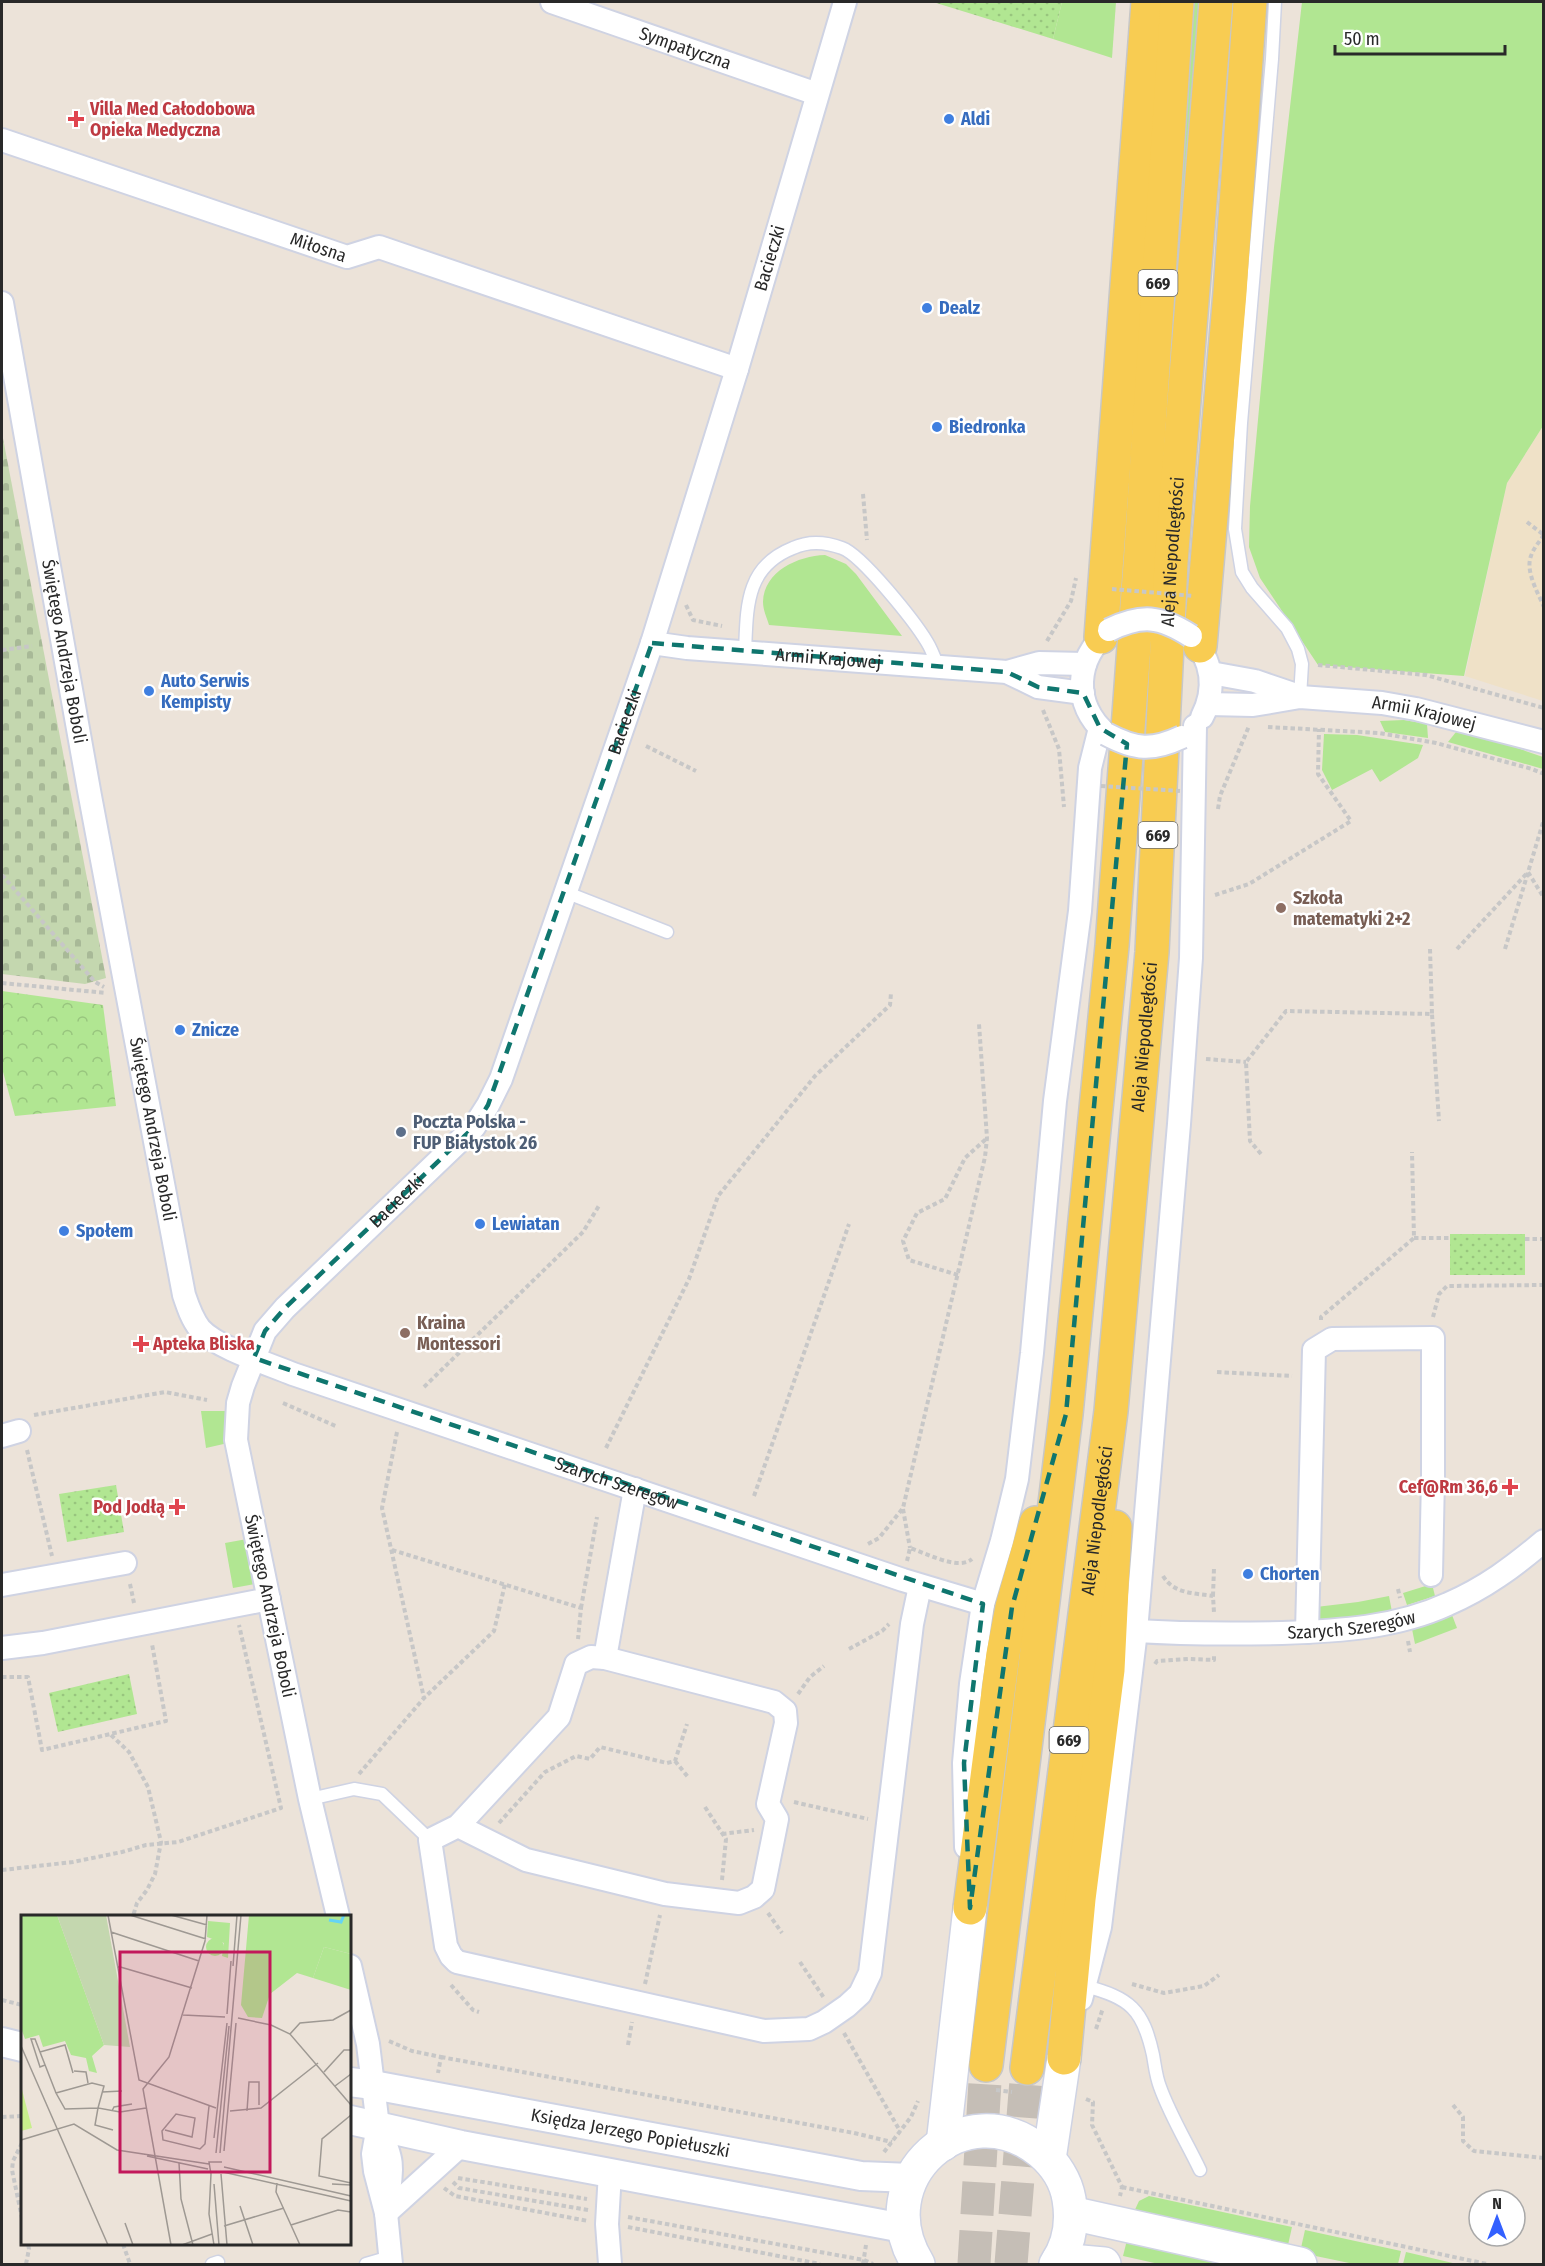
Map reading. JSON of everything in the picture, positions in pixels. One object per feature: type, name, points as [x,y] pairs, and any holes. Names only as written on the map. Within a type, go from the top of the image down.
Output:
[{"type":"main road","points":[[1098,644],[1148,2]]},
{"type":"main road","name":"Aleja Niepodległości","points":[[986,2064],[1066,1414],[1112,946],[1177,2]]},
{"type":"main road","name":"Aleja Niepodległości","points":[[1027,2068],[1111,1411],[1152,952],[1172,563],[1216,2]]},
{"type":"main road","points":[[1201,652],[1250,2]]},
{"type":"main road","points":[[1049,2159],[1064,2058],[1079,1899],[1108,1670],[1116,1540],[1111,1411]]},
{"type":"main road","points":[[942,2144],[970,1908],[1012,1607],[1066,1414]]},
{"type":"main road","points":[[918,2265],[909,2250],[903,2228],[903,2202],[911,2178],[920,2164],[942,2144],[964,2134],[987,2132],[1010,2134],[1031,2144],[1049,2159],[1061,2175],[1068,2193],[1071,2213],[1069,2237],[1057,2262],[1104,2265]]},
{"type":"main road","points":[[1071,2213],[1300,2265]]},
{"type":"street","name":"Sympatyczna","points":[[552,2],[817,94]]},
{"type":"street","name":"Bacieczki","points":[[254,1358],[266,1331],[285,1308],[474,1127],[501,1079],[651,643],[737,369],[845,2]]},
{"type":"street","name":"Miłosna","points":[[2,140],[347,257],[379,247],[737,369]]},
{"type":"street","name":"Świętego Andrzeja Boboli","points":[[2,303],[127,996],[184,1295],[190,1314],[201,1330],[214,1340],[254,1358],[238,1403],[236,1440],[310,1799],[338,1915]]},
{"type":"street","points":[[1151,618],[1173,624],[1201,652],[1211,689],[1208,704],[1189,732],[1164,746],[1144,748],[1124,744],[1103,731],[1086,706],[1082,678],[1098,644],[1129,621],[1151,618]]},
{"type":"street","name":"Armii Krajowej","points":[[651,643],[1007,672],[1098,644]]},
{"type":"street","name":"Armii Krajowej","points":[[1201,652],[1255,681],[1300,697]]},
{"type":"street","name":"Armii Krajowej","points":[[1007,672],[1038,687],[1083,693]]},
{"type":"street","name":"Armii Krajowej","points":[[1208,704],[1253,705],[1300,697],[1382,703],[1416,709],[1544,742]]},
{"type":"street","points":[[970,1908],[965,1832],[964,1763],[971,1684],[983,1604],[1017,1479],[1032,1353],[1055,1101],[1080,911],[1090,768],[1103,731]]},
{"type":"street","points":[[1064,2058],[1100,1927],[1136,1631],[1191,958],[1189,732]]},
{"type":"street","points":[[1307,1632],[1314,1350],[1332,1339],[1433,1338],[1431,1575]]},
{"type":"street","name":"Szarych Szeregów","points":[[254,1358],[293,1374],[911,1583],[983,1604]]},
{"type":"street","points":[[605,1658],[635,1489]]},
{"type":"street","name":"Szarych Szeregów","points":[[1136,1631],[1215,1635],[1307,1632],[1381,1625],[1404,1620],[1448,1605],[1506,1573],[1544,1541]]},
{"type":"street","points":[[2,1585],[125,1563]]},
{"type":"street","points":[[458,1826],[526,1860],[665,1894],[739,1903],[754,1897],[763,1889],[776,1826],[777,1819],[768,1804],[786,1723],[784,1711],[774,1702],[605,1658],[591,1657],[576,1664],[559,1717],[458,1826],[430,1840],[446,1946],[457,1962],[764,2031],[809,2029],[833,2015],[860,1994],[870,1973],[912,1624],[911,1583]]},
{"type":"street","points":[[2,1648],[269,1599]]},
{"type":"street","points":[[351,1969],[368,2044],[361,2084],[391,2155],[392,2170],[386,2213],[391,2261]]},
{"type":"street","points":[[2,2043],[21,2047]]},
{"type":"street","name":"Księdza Jerzego Popiełuszki","points":[[361,2084],[861,2176],[911,2178]]},
{"type":"street","points":[[351,2120],[460,2145],[903,2228]]},
{"type":"street","points":[[386,2213],[438,2177],[460,2145]]},
{"type":"street","points":[[610,2172],[604,2216],[610,2265]]},
{"type":"lane","points":[[1275,2],[1241,423],[1235,529],[1242,572],[1252,588],[1294,638],[1302,664],[1300,697]]},
{"type":"lane","points":[[745,652],[750,593],[761,568],[779,553],[816,542],[843,548],[863,562],[927,642],[938,668]]},
{"type":"lane","points":[[565,892],[667,932]]},
{"type":"lane","points":[[310,1799],[354,1789],[382,1794],[430,1840]]},
{"type":"lane","points":[[1085,1986],[1124,2000],[1133,2007],[1143,2021],[1160,2086],[1200,2170]]},
{"type":"lane","points":[[366,2265],[391,2261]]},
{"type":"path","points":[[863,494],[867,540]]},
{"type":"path","points":[[1527,522],[1544,535],[1531,554],[1529,562],[1532,578],[1544,607]]},
{"type":"path","points":[[1045,644],[1071,600],[1074,586]]},
{"type":"path","points":[[1112,589],[1194,596]]},
{"type":"path","points":[[2,650],[32,646]]},
{"type":"path","points":[[1316,656],[1318,665]]},
{"type":"path","points":[[1302,664],[1426,675],[1544,708]]},
{"type":"path","points":[[1040,701],[1059,749],[1061,781]]},
{"type":"path","points":[[1220,796],[1249,726],[1379,733],[1436,743],[1544,774]]},
{"type":"path","points":[[1215,895],[1248,884],[1351,821],[1342,812],[1318,774],[1319,729]]},
{"type":"path","points":[[646,746],[696,771]]},
{"type":"path","points":[[1101,786],[1180,791]]},
{"type":"path","points":[[1505,949],[1544,819]]},
{"type":"path","points":[[1528,872],[1544,898]]},
{"type":"path","points":[[1457,949],[1528,872]]},
{"type":"path","points":[[2,875],[95,982],[127,996]]},
{"type":"path","points":[[1430,949],[1439,1121]]},
{"type":"path","points":[[2,983],[127,996]]},
{"type":"path","points":[[606,1448],[689,1279],[718,1196],[815,1076],[890,1005],[891,993]]},
{"type":"path","points":[[1261,1154],[1250,1141],[1246,1062],[1286,1011],[1432,1014]]},
{"type":"path","points":[[911,1583],[910,1548],[903,1508],[986,1157],[987,1138],[979,1023]]},
{"type":"path","points":[[1206,1059],[1246,1062]]},
{"type":"path","points":[[958,1275],[909,1260],[903,1241],[918,1213],[945,1199],[965,1158],[987,1138]]},
{"type":"path","points":[[1412,1152],[1414,1238]]},
{"type":"path","points":[[424,1387],[583,1232],[600,1204]]},
{"type":"path","points":[[754,1496],[849,1224]]},
{"type":"path","points":[[1314,1350],[1322,1317],[1414,1238],[1450,1238]]},
{"type":"path","points":[[1525,1239],[1544,1239]]},
{"type":"path","points":[[1433,1338],[1433,1312],[1439,1294],[1448,1286],[1544,1285]]},
{"type":"path","points":[[1217,1372],[1313,1377]]},
{"type":"path","points":[[56,1575],[30,1456],[10,1434],[28,1416],[165,1392],[207,1400]]},
{"type":"path","points":[[283,1403],[338,1427]]},
{"type":"path","points":[[403,1411],[382,1509],[424,1698]]},
{"type":"path","points":[[840,1559],[879,1538],[903,1508]]},
{"type":"path","points":[[576,1664],[582,1608],[597,1517]]},
{"type":"path","points":[[910,1548],[957,1564],[967,1563],[974,1557]]},
{"type":"path","points":[[391,1550],[582,1608]]},
{"type":"path","points":[[2,1677],[28,1677],[42,1750],[166,1721],[144,1623],[125,1563]]},
{"type":"path","points":[[1213,1596],[1214,1568]]},
{"type":"path","points":[[344,1791],[424,1698],[494,1631],[505,1584]]},
{"type":"path","points":[[2,1870],[73,1862],[161,1842],[178,1842],[281,1808],[237,1617],[228,1607]]},
{"type":"path","points":[[849,1649],[882,1631],[894,1620]]},
{"type":"path","points":[[784,1711],[810,1677],[824,1666]]},
{"type":"path","points":[[675,1761],[687,1724]]},
{"type":"path","points":[[110,1735],[129,1752],[148,1787],[161,1842],[154,1874],[137,1904],[134,1915]]},
{"type":"path","points":[[484,1839],[545,1772],[576,1756],[590,1759],[600,1747],[667,1763],[675,1761]]},
{"type":"path","points":[[675,1761],[688,1777]]},
{"type":"path","points":[[770,1797],[888,1824]]},
{"type":"path","points":[[705,1807],[726,1839],[720,1901]]},
{"type":"path","points":[[722,1834],[776,1826]]},
{"type":"path","points":[[641,2004],[665,1894]]},
{"type":"path","points":[[368,2044],[389,2042],[412,2051],[441,2057],[854,2133],[892,2142],[900,2132],[800,1962]]},
{"type":"path","points":[[1121,1981],[1164,1993],[1204,1986],[1219,1975]]},
{"type":"path","points":[[452,1985],[473,2010],[479,2012]]},
{"type":"path","points":[[2,2000],[21,2005]]},
{"type":"path","points":[[435,2097],[441,2057]]},
{"type":"path","points":[[1453,2105],[1463,2117],[1463,2140],[1474,2151],[1544,2158]]},
{"type":"path","points":[[2,2117],[21,2116]]},
{"type":"path","points":[[21,2145],[13,2161],[12,2170],[21,2213]]},
{"type":"path","points":[[438,2177],[455,2196],[604,2216],[820,2265]]},
{"type":"path","points":[[438,2177],[459,2188],[873,2265]]},
{"type":"path","points":[[438,2177],[468,2178],[594,2200],[604,2216]]},
{"type":"path","points":[[1122,2187],[1487,2265]]},
{"type":"path","points":[[26,2265],[30,2249],[28,2245]]},
{"type":"path","points":[[123,2245],[130,2265]]},
{"type":"highlighted area","points":[[652,643],[1007,672],[1038,687],[1083,693],[1100,728],[1127,744],[1066,1414],[1012,1607],[970,1908],[964,1763],[983,1604],[254,1358],[265,1331],[285,1308],[474,1127],[488,1105]]},
{"type":"shaded area","points":[[1543,426],[1543,701],[1465,676],[1507,483]]},
{"type":"green space","points":[[933,2],[1062,2],[1053,39]]},
{"type":"green space","points":[[1062,2],[1116,2],[1112,58],[1053,39]]},
{"type":"green space","points":[[1192,2],[1202,2],[1163,574],[1163,391]]},
{"type":"green space","points":[[1302,2],[1543,2],[1543,426],[1507,483],[1464,676],[1318,665],[1260,578],[1249,547],[1250,506],[1274,247]]},
{"type":"green space","points":[[2,433],[106,978],[85,984],[2,974]]},
{"type":"green space","points":[[825,555],[846,564],[856,574],[902,636],[769,625],[763,602],[769,582],[784,567],[794,562]]},
{"type":"green space","points":[[1404,720],[1427,724],[1428,738],[1385,732],[1380,721]]},
{"type":"green space","points":[[1465,730],[1543,757],[1543,769],[1448,742],[1456,732]]},
{"type":"green space","points":[[1324,734],[1357,735],[1423,745],[1418,758],[1380,782],[1372,769],[1332,790],[1322,770]]},
{"type":"green space","points":[[2,991],[103,1005],[116,1106],[15,1116],[2,1068]]},
{"type":"green space","points":[[1450,1234],[1525,1234],[1525,1275],[1450,1275]]},
{"type":"green space","points":[[201,1411],[225,1411],[228,1443],[206,1448]]},
{"type":"green space","points":[[116,1485],[124,1532],[67,1542],[59,1494]]},
{"type":"green space","points":[[247,1539],[255,1584],[233,1588],[225,1543]]},
{"type":"green space","points":[[1432,1584],[1435,1596],[1407,1605],[1403,1593]]},
{"type":"green space","points":[[1389,1596],[1392,1612],[1321,1620],[1313,1615],[1316,1607]]},
{"type":"green space","points":[[1452,1615],[1457,1628],[1415,1644],[1412,1629]]},
{"type":"green space","points":[[129,1674],[137,1714],[58,1732],[49,1693]]},
{"type":"green space","points":[[1149,2196],[1292,2227],[1288,2245],[1133,2214],[1139,2201]]},
{"type":"green space","points":[[1305,2230],[1401,2251],[1398,2264],[1354,2264],[1306,2254],[1301,2248]]},
{"type":"green space","points":[[1127,2240],[1237,2264],[1159,2264],[1123,2256]]},
{"type":"green space","points":[[1406,2252],[1457,2264],[1403,2264]]},
{"type":"tunnel","points":[[974,2264],[986,2065]]},
{"type":"tunnel","points":[[1011,2264],[1027,2068]]},
{"type":"place","name":"Villa Med Całodobowa Opieka Medyczna","points":[[76,119]]},
{"type":"place","name":"Aldi","points":[[949,119]]},
{"type":"place","name":"Dealz","points":[[927,308]]},
{"type":"place","name":"Biedronka","points":[[937,427]]},
{"type":"place","name":"Auto Serwis Kempisty","points":[[149,691]]},
{"type":"place","name":"Szkoła matematyki 2+2","points":[[1281,908]]},
{"type":"place","name":"Znicze","points":[[180,1030]]},
{"type":"place","name":"Poczta Polska - FUP Białystok 26","points":[[401,1132]]},
{"type":"place","name":"Lewiatan","points":[[480,1224]]},
{"type":"place","name":"Społem","points":[[64,1231]]},
{"type":"place","name":"Kraina Montessori","points":[[405,1333]]},
{"type":"place","name":"Apteka Bliska","points":[[141,1344]]},
{"type":"place","name":"Cef@Rm 36,6","points":[[1510,1487]]},
{"type":"place","name":"Pod Jodłą","points":[[177,1507]]},
{"type":"place","name":"Chorten","points":[[1248,1574]]}]
